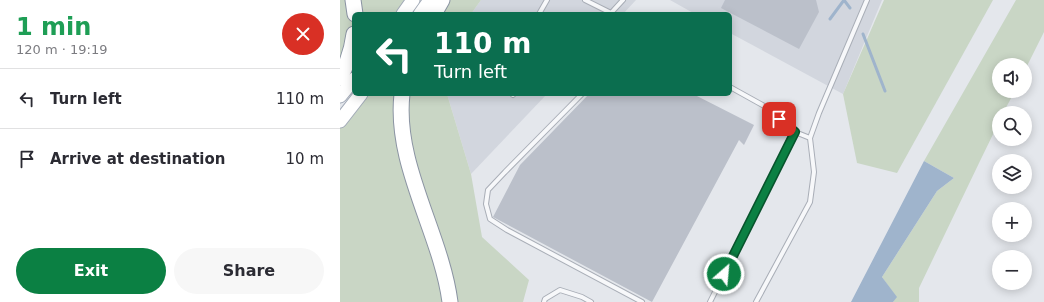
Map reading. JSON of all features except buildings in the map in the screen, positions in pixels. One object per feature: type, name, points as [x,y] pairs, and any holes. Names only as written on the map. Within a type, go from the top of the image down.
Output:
[{"type":"highway","points":[[353,0],[355,12]]},
{"type":"highway","points":[[435,12],[442,0]]},
{"type":"highway","points":[[340,78],[352,46]]},
{"type":"highway","points":[[402,96],[401,114],[406,150],[447,283],[450,302]]},
{"type":"main road","points":[[404,12],[413,0]]},
{"type":"main road","points":[[421,12],[430,0]]},
{"type":"main road","points":[[340,96],[352,81]]},
{"type":"main road","points":[[340,120],[359,96]]},
{"type":"lane","points":[[540,12],[547,0]]},
{"type":"lane","points":[[585,0],[608,12]]},
{"type":"lane","points":[[611,12],[623,0]]},
{"type":"lane","points":[[756,302],[810,202],[814,172],[810,138],[819,113],[867,0]]},
{"type":"lane","points":[[732,88],[766,107],[795,132],[810,138]]},
{"type":"lane","points":[[580,96],[488,190],[486,204],[490,219],[507,230],[642,302]]},
{"type":"lane","points":[[710,302],[795,132]]},
{"type":"lane","points":[[544,302],[545,299],[560,290],[582,297],[591,302]]},
{"type":"shaded area","points":[[481,0],[636,0],[625,12],[472,12]]},
{"type":"shaded area","points":[[670,0],[882,0],[843,94],[732,34],[732,12],[691,12]]},
{"type":"shaded area","points":[[448,96],[545,96],[471,174]]},
{"type":"green space","points":[[340,0],[413,0],[404,12],[352,12],[352,81],[340,96]]},
{"type":"green space","points":[[442,0],[481,0],[472,12],[435,12]]},
{"type":"green space","points":[[884,0],[993,0],[897,173],[857,163],[843,94]]},
{"type":"green space","points":[[1016,0],[1044,0],[1044,32],[1031,58],[992,58],[992,98],[1011,98],[1007,106],[992,106],[992,137],[919,288],[919,302],[893,302],[896,297],[882,277],[937,191],[954,178],[924,161]]},
{"type":"green space","points":[[359,96],[448,96],[471,174],[482,237],[529,280],[523,302],[340,302],[340,121]]},
{"type":"water","points":[[924,161],[954,178],[937,191],[882,277],[897,297],[893,302],[851,302]]},
{"type":"waterway","points":[[844,0],[850,8]]},
{"type":"waterway","points":[[830,19],[844,0]]},
{"type":"waterway","points":[[863,34],[885,91]]},
{"type":"route","points":[[724,274],[795,132],[779,119]]}]
